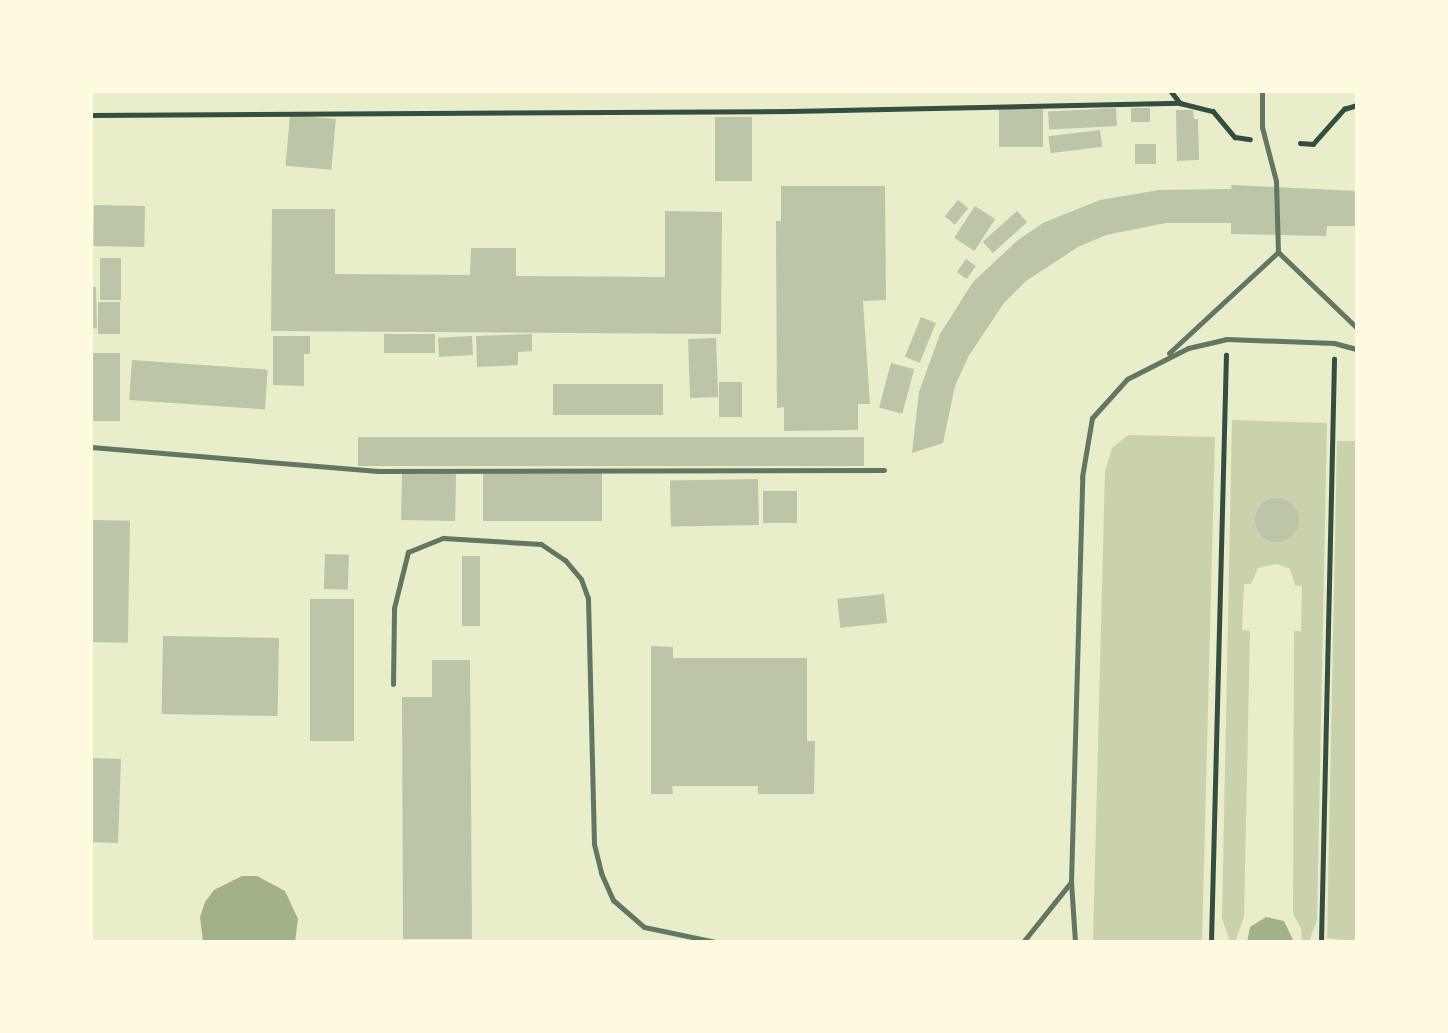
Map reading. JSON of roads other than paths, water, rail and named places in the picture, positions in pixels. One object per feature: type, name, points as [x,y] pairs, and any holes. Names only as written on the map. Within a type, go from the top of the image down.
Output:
[{"type":"lane","points":[[1262,91],[1264,142],[1276,181],[1278,251],[1357,328]]},
{"type":"lane","points":[[1075,942],[1071,882],[1086,438],[1092,418],[1108,397],[1127,379],[1166,355],[1278,251]]},
{"type":"lane","points":[[1166,355],[1226,339],[1334,343],[1357,349]]},
{"type":"lane","points":[[91,447],[378,471],[884,470]]},
{"type":"lane","points":[[393,684],[394,608],[408,552],[443,538],[541,544],[565,560],[581,579],[588,598],[594,844],[603,880],[613,900],[644,927],[716,942]]},
{"type":"lane","points":[[1023,942],[1071,882]]}]
